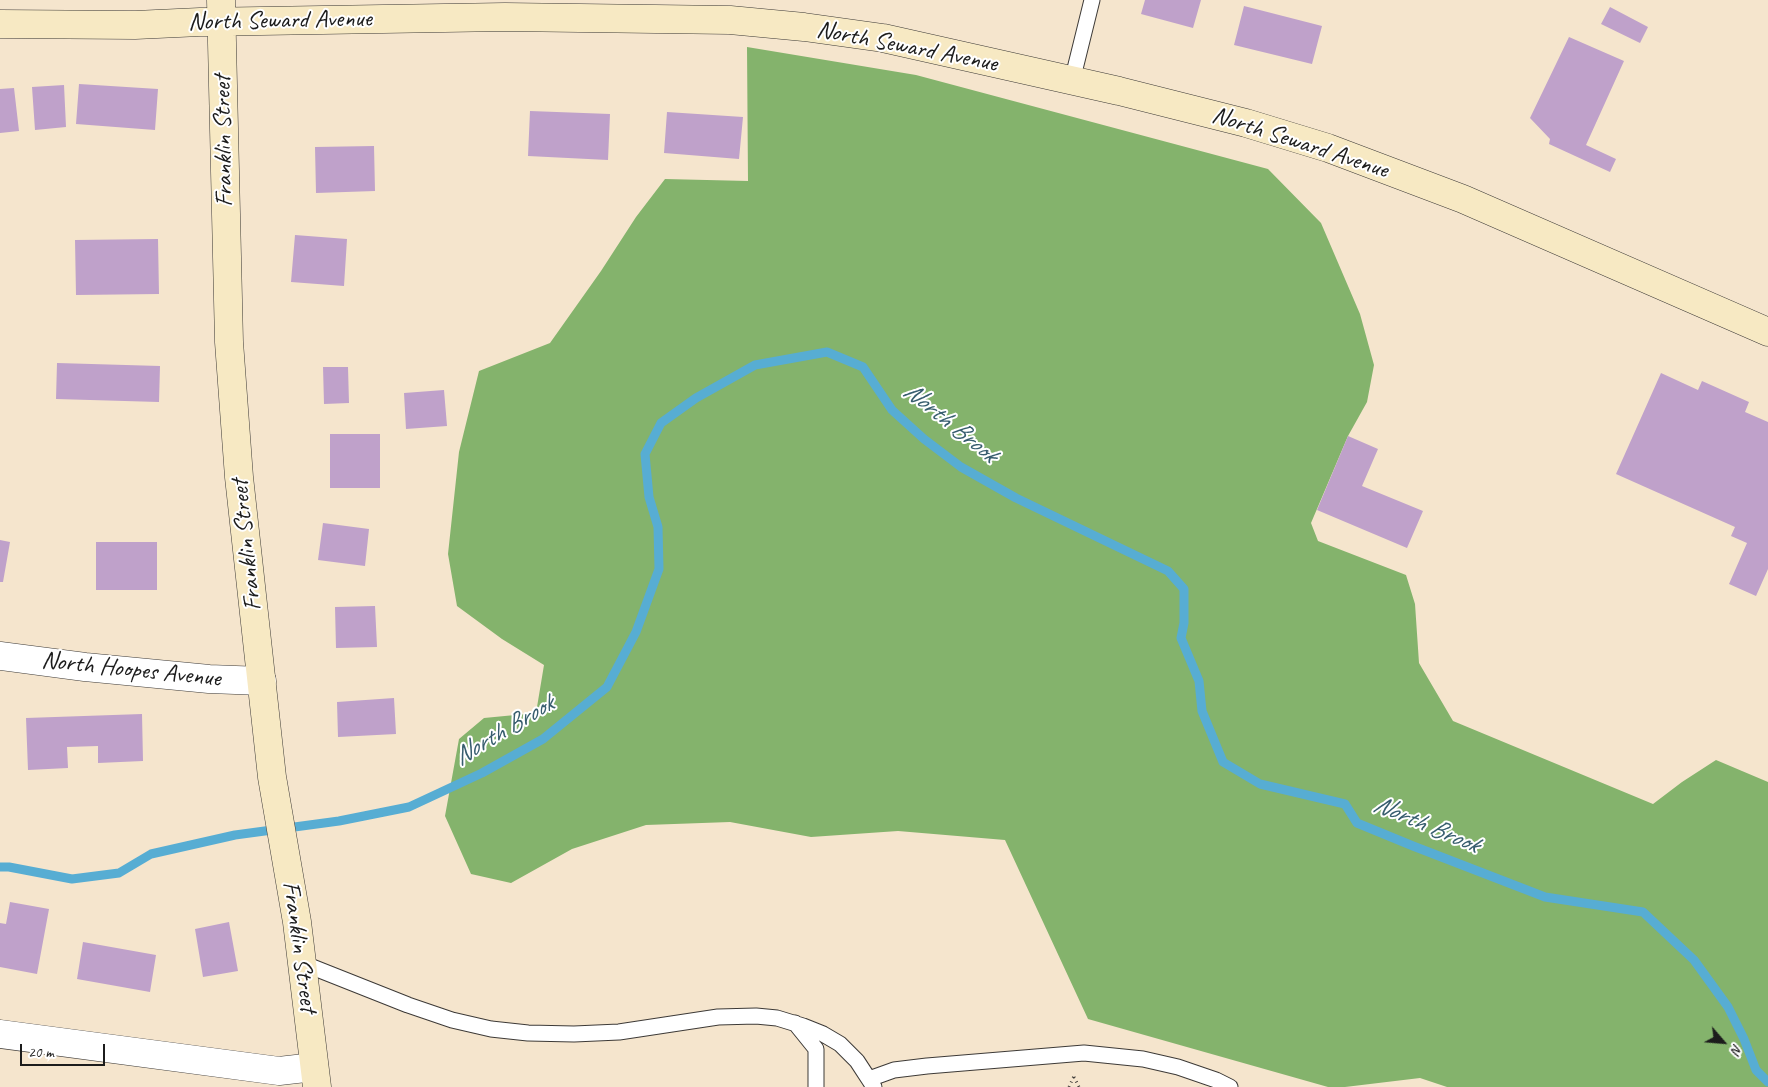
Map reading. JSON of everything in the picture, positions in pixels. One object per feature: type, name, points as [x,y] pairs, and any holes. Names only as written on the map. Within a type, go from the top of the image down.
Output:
[{"type":"street","name":"North Seward Avenue","points":[[0,24],[135,25],[221,11],[730,20],[804,26],[883,38],[1246,123],[1328,148],[1463,199],[1768,332]]},
{"type":"street","name":"Franklin Street","points":[[221,11],[229,342],[239,477],[272,777],[297,922],[316,1077]]},
{"type":"street","name":"North Hoopes Avenue","points":[[0,656],[86,667],[200,678],[262,681]]},
{"type":"street","points":[[0,1034],[316,1077]]},
{"type":"lane","points":[[1072,81],[1092,0]]},
{"type":"lane","points":[[302,963],[408,1005],[452,1020],[491,1029],[528,1033],[574,1034],[619,1032],[718,1018],[756,1016],[777,1018],[823,1034],[840,1044],[857,1061],[872,1083],[894,1070],[1084,1053],[1143,1059],[1178,1067],[1230,1087]]},
{"type":"lane","points":[[795,1023],[816,1049],[816,1087]]},
{"type":"path","points":[[1074,1076],[1079,1087]]},
{"type":"green space","points":[[747,47],[916,75],[1268,169],[1321,223],[1360,314],[1374,365],[1367,402],[1348,436],[1311,523],[1318,541],[1406,575],[1415,604],[1419,663],[1453,721],[1653,804],[1716,760],[1768,782],[1768,1087],[1447,1087],[1420,1078],[1345,1087],[1328,1087],[1088,1019],[1005,840],[898,831],[811,837],[730,822],[646,825],[572,849],[511,883],[471,874],[445,816],[459,739],[484,718],[536,713],[544,665],[502,639],[457,606],[448,554],[459,452],[479,371],[550,343],[601,271],[636,217],[665,179],[748,181]]},
{"type":"building","points":[[1145,0],[1201,0],[1193,28],[1141,14]]},
{"type":"building","points":[[1244,6],[1322,26],[1312,64],[1234,45]]},
{"type":"building","points":[[1610,7],[1648,27],[1640,43],[1601,24]]},
{"type":"building","points":[[1569,37],[1624,61],[1586,145],[1616,159],[1610,172],[1549,144],[1550,139],[1530,118]]},
{"type":"building","points":[[79,84],[158,89],[155,130],[76,124]]},
{"type":"building","points":[[64,85],[66,127],[35,130],[32,87]]},
{"type":"building","points":[[14,88],[19,131],[0,133],[0,89]]},
{"type":"building","points":[[530,111],[610,114],[608,160],[528,156]]},
{"type":"building","points":[[667,112],[743,117],[739,159],[664,153]]},
{"type":"building","points":[[374,146],[375,191],[316,193],[315,147]]},
{"type":"building","points":[[295,235],[347,239],[344,286],[291,282]]},
{"type":"building","points":[[158,239],[159,294],[76,295],[75,240]]},
{"type":"building","points":[[57,363],[160,366],[159,402],[56,399]]},
{"type":"building","points":[[323,367],[348,367],[349,403],[324,404]]},
{"type":"building","points":[[1661,373],[1698,390],[1702,381],[1749,402],[1745,412],[1768,422],[1768,569],[1756,596],[1729,584],[1747,543],[1731,536],[1735,527],[1616,474]]},
{"type":"building","points":[[444,390],[447,426],[406,429],[404,393]]},
{"type":"building","points":[[330,434],[380,434],[380,488],[330,488]]},
{"type":"building","points":[[1348,436],[1378,449],[1362,486],[1423,511],[1407,548],[1317,510]]},
{"type":"building","points":[[323,523],[369,529],[365,566],[318,560]]},
{"type":"building","points":[[0,540],[10,542],[3,582],[0,582]]},
{"type":"building","points":[[96,542],[157,542],[157,590],[96,590]]},
{"type":"building","points":[[375,606],[377,647],[336,648],[335,607]]},
{"type":"building","points":[[394,698],[396,734],[338,737],[337,702]]},
{"type":"building","points":[[142,714],[143,761],[98,763],[98,746],[67,747],[68,768],[28,770],[26,718]]},
{"type":"building","points":[[10,902],[49,909],[37,974],[0,967],[0,923],[6,924]]},
{"type":"building","points":[[229,922],[238,971],[203,977],[195,929]]},
{"type":"building","points":[[83,942],[156,955],[150,992],[77,979]]},
{"type":"waterway","name":"North Brook","points":[[0,867],[72,879],[119,873],[151,854],[235,835],[339,821],[409,807],[482,773],[543,739],[607,687],[636,632],[659,569],[658,527],[649,497],[645,454],[661,423],[696,398],[755,365],[827,352],[863,367],[892,410],[924,439],[961,467],[1016,498],[1168,571],[1184,589],[1184,623],[1181,638],[1199,681],[1202,711],[1223,762],[1260,784],[1345,804],[1357,823],[1545,897],[1643,912],[1694,960],[1728,1007],[1744,1039],[1756,1070],[1768,1082]]}]
